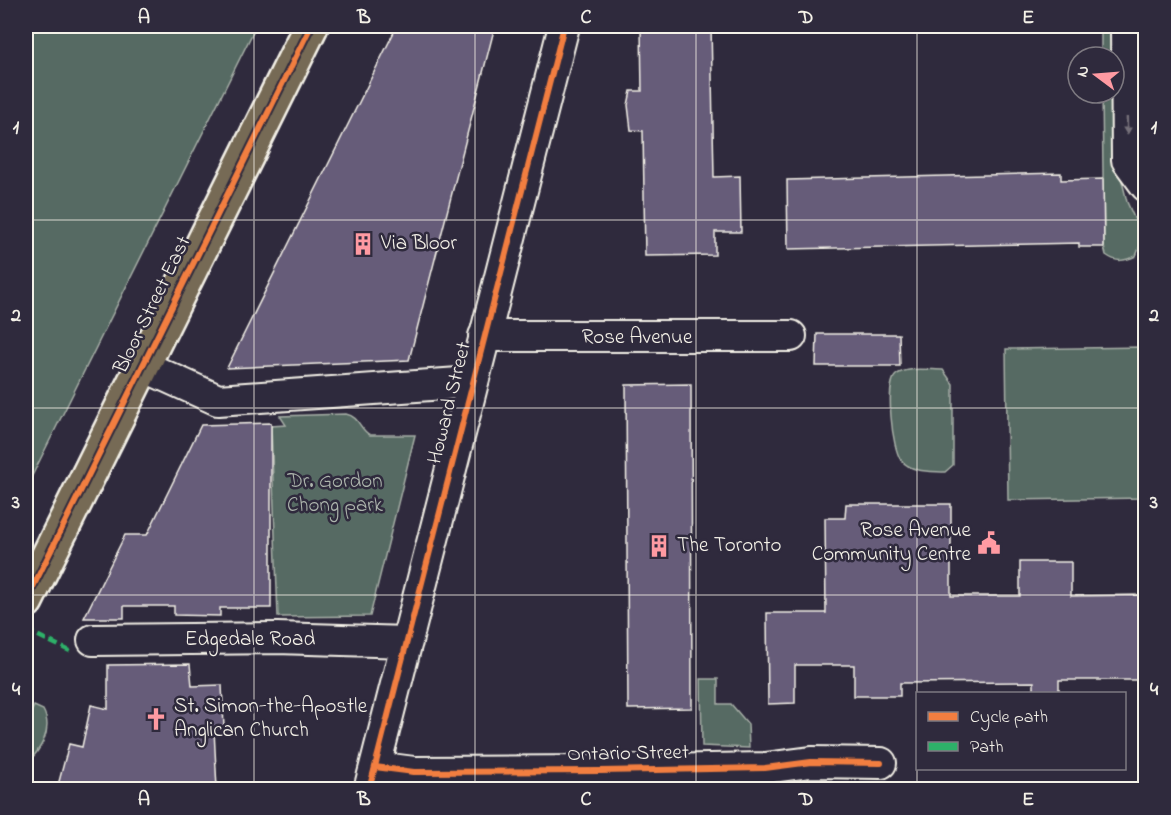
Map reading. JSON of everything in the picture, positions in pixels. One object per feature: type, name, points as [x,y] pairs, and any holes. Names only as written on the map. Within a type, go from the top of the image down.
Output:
[{"type":"main road","name":"Bloor Street East","points":[[26,601],[311,26]]},
{"type":"street","name":"Howard Street","points":[[372,778],[564,26]]},
{"type":"street","points":[[1126,26],[1127,160],[1146,186]]},
{"type":"street","name":"Rose Avenue","points":[[484,336],[666,338],[791,336]]},
{"type":"street","points":[[141,365],[218,400],[473,382]]},
{"type":"street","name":"Edgedale Road","points":[[93,640],[277,638],[407,642]]},
{"type":"street","name":"Ontario Street","points":[[372,778],[414,772],[765,768],[811,762],[881,763]]},
{"type":"green space","points":[[26,26],[256,26],[26,488]]},
{"type":"green space","points":[[1101,26],[1116,26],[1117,45],[1101,45]]},
{"type":"green space","points":[[1133,26],[1145,26],[1146,158],[1140,164]]},
{"type":"green space","points":[[1102,105],[1118,105],[1120,173],[1127,202],[1143,238],[1136,256],[1128,259],[1114,259],[1106,255]]},
{"type":"green space","points":[[1145,347],[1145,498],[1008,500],[1006,349]]},
{"type":"green space","points":[[906,370],[943,370],[953,384],[953,465],[945,472],[916,469],[901,460],[895,443],[890,403],[893,381],[896,375]]},
{"type":"green space","name":"Dr. Gordon Chong park","points":[[346,414],[357,420],[370,435],[415,435],[370,616],[278,617],[271,426],[286,425],[280,416]]},
{"type":"green space","points":[[701,679],[718,679],[718,704],[731,704],[748,724],[749,748],[702,746]]},
{"type":"green space","points":[[34,706],[43,710],[47,725],[44,740],[26,764],[26,724]]},
{"type":"building","name":"Via Bloor","points":[[397,26],[495,26],[409,360],[227,368]]},
{"type":"building","points":[[641,26],[711,26],[714,177],[740,176],[741,232],[715,232],[715,255],[645,256],[643,131],[631,130],[628,105],[631,91],[642,91]]},
{"type":"building","points":[[1061,173],[1061,180],[1103,179],[1104,247],[1079,247],[1079,243],[788,249],[787,180]]},
{"type":"building","points":[[817,334],[899,334],[900,366],[816,366]]},
{"type":"building","name":"The Toronto","points":[[691,384],[692,708],[628,709],[626,385]]},
{"type":"building","points":[[271,423],[271,608],[220,608],[220,616],[174,615],[174,606],[124,606],[124,618],[84,618],[125,535],[147,535],[201,425]]},
{"type":"building","points":[[846,504],[951,504],[951,596],[1020,596],[1020,562],[1071,562],[1071,596],[1146,595],[1146,680],[1059,680],[1059,692],[1034,692],[1034,682],[900,683],[900,696],[854,696],[854,665],[795,665],[795,703],[768,704],[767,613],[826,613],[825,518],[845,518]]},
{"type":"building","name":"St. Simon-the-Apostle Anglican Church","points":[[190,664],[192,686],[222,685],[224,728],[214,730],[217,789],[57,789],[69,744],[82,747],[91,705],[108,709],[108,665]]},
{"type":"marked path","points":[[26,630],[70,651]]},
{"type":"cycle path","points":[[26,601],[311,26]]},
{"type":"cycle path","points":[[369,790],[564,26]]},
{"type":"cycle path","points":[[375,767],[414,772],[601,771],[765,768],[811,762],[881,763]]},
{"type":"place","name":"Via Bloor","points":[[363,244]]},
{"type":"place","name":"Rose Avenue Community Centre","points":[[989,543]]},
{"type":"place","name":"The Toronto","points":[[659,546]]},
{"type":"place","name":"St. Simon-the-Apostle Anglican Church","points":[[156,719]]}]
